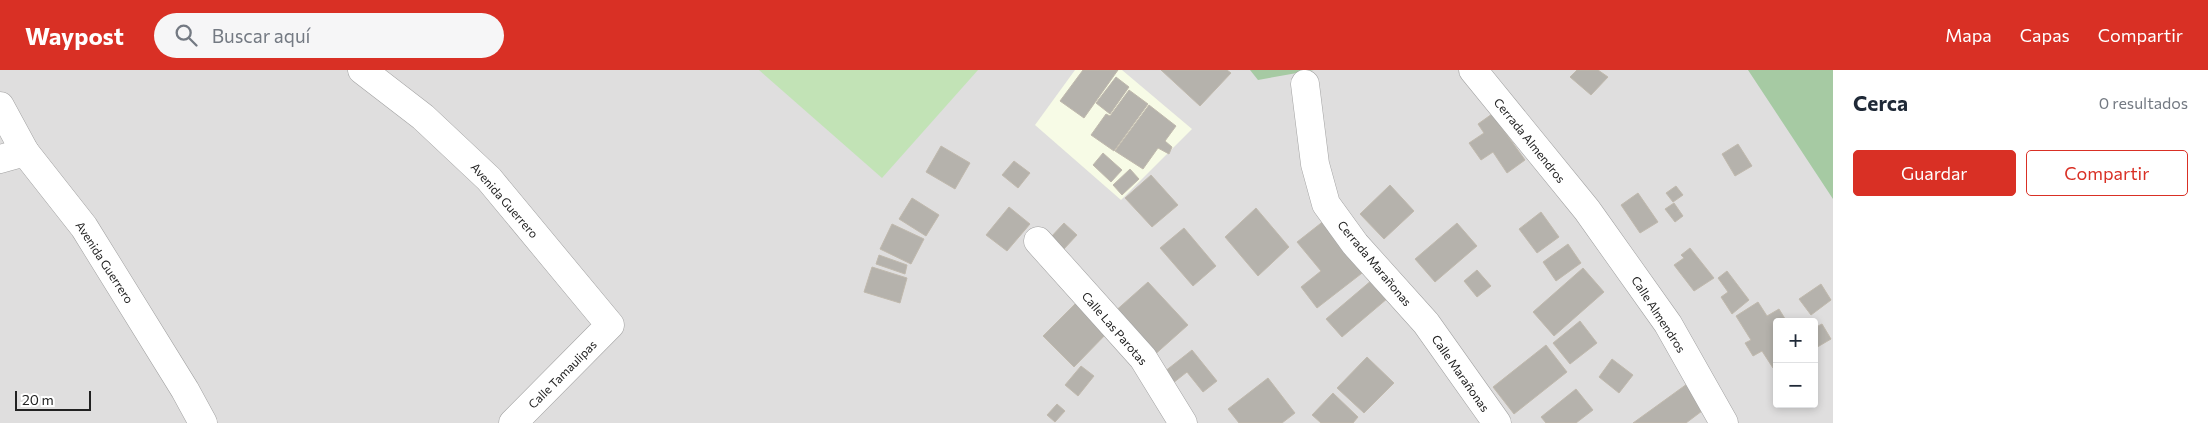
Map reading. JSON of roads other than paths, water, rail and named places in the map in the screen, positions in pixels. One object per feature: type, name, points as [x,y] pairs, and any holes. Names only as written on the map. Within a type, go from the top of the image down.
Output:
[{"type":"street","name":"Avenida Guerrero","points":[[362,70],[423,116],[489,179],[610,325]]},
{"type":"street","name":"Cerrada Almendros","points":[[1473,70],[1587,210]]},
{"type":"street","name":"Cerrada Marañonas","points":[[1305,84],[1315,164],[1326,204],[1355,244],[1426,323]]},
{"type":"street","name":"Avenida Guerrero","points":[[0,106],[13,155],[84,227],[185,390],[203,423]]},
{"type":"street","name":"Calle Almendros","points":[[1587,210],[1668,324],[1724,423]]},
{"type":"street","name":"Calle Las Parotas","points":[[1038,241],[1143,358],[1183,423]]},
{"type":"street","name":"Calle Marañonas","points":[[1426,323],[1497,423]]},
{"type":"street","name":"Calle Tamaulipas","points":[[513,423],[610,325]]}]
